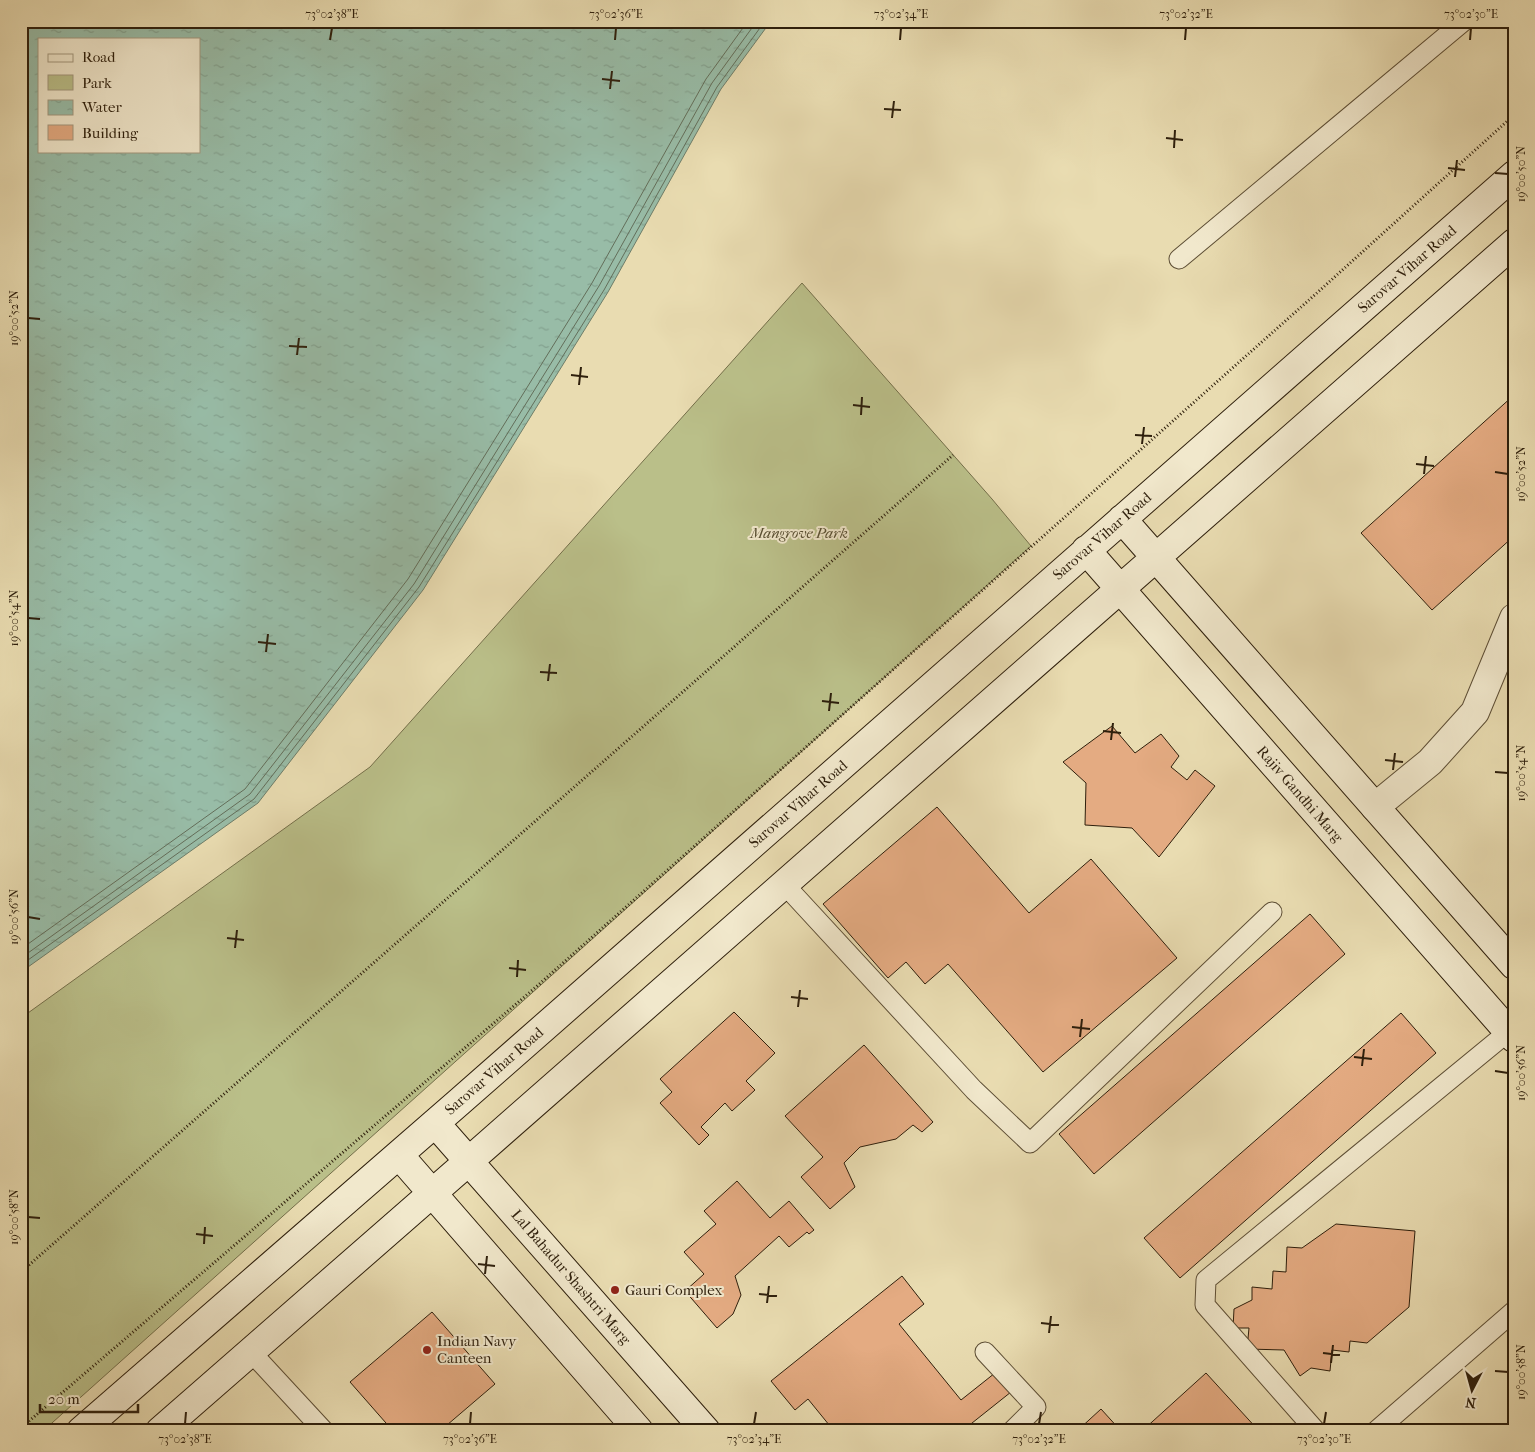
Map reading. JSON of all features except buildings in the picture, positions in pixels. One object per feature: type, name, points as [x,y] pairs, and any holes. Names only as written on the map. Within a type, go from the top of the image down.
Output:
[{"type":"street","name":"Sarovar Vihar Road","points":[[82,1431],[399,1155],[1514,175]]},
{"type":"street","points":[[160,1431],[1514,243]]},
{"type":"street","points":[[1122,519],[1514,965]]},
{"type":"street","name":"Rajiv Gandhi Marg","points":[[1086,550],[1511,1035]]},
{"type":"street","points":[[1375,807],[1430,762],[1475,712],[1514,618]]},
{"type":"street","name":"Lal Bahadur Shashtri Marg","points":[[435,1123],[706,1431]]},
{"type":"street","points":[[399,1155],[639,1431]]},
{"type":"lane","points":[[1180,259],[1464,21]]},
{"type":"lane","points":[[784,884],[974,1090],[1030,1143],[1272,912]]},
{"type":"lane","points":[[1316,1431],[1205,1305],[1206,1280],[1511,1035]]},
{"type":"lane","points":[[1376,1431],[1514,1311]]},
{"type":"lane","points":[[251,1352],[324,1431]]},
{"type":"lane","points":[[985,1352],[1036,1407],[1012,1431]]},
{"type":"path","points":[[21,1428],[536,986],[1303,305],[1514,115]]},
{"type":"path","points":[[21,1272],[953,455]]},
{"type":"green space","name":"Mangrove Park","points":[[802,283],[1031,546],[43,1431],[21,1431],[21,1018],[370,767]]},
{"type":"water","points":[[21,21],[771,21],[721,89],[608,292],[423,590],[258,803],[21,972]]},
{"type":"place","name":"Gauri Complex","points":[[615,1290]]},
{"type":"place","name":"Indian Navy Canteen","points":[[427,1350]]}]
